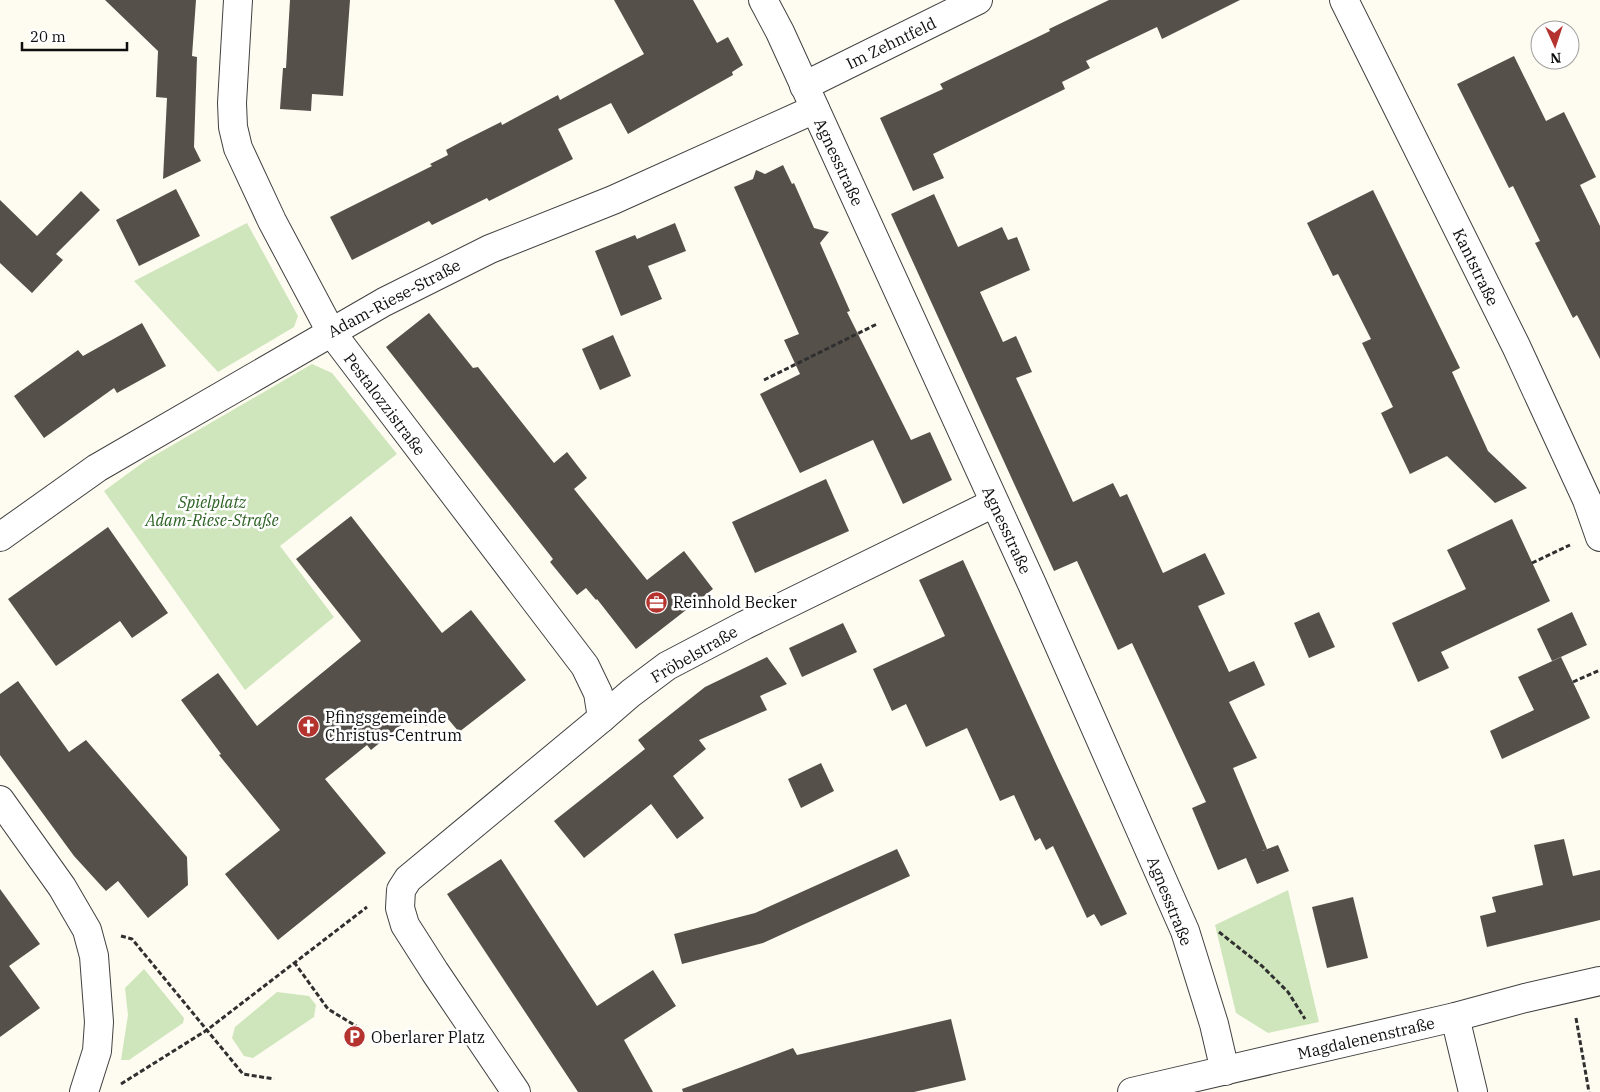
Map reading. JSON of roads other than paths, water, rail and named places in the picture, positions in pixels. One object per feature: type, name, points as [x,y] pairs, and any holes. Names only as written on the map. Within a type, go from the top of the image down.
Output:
[{"type":"street","name":"Pestalozzistraße","points":[[238,0],[232,103],[233,127],[238,148],[272,221],[331,332],[585,666],[598,693],[602,718]]},
{"type":"street","name":"Agnesstraße","points":[[762,0],[780,32],[1036,593],[1185,931],[1214,1024],[1225,1071]]},
{"type":"street","name":"Im Zehntfeld","points":[[810,98],[978,0]]},
{"type":"street","name":"Kantstraße","points":[[1344,0],[1516,346],[1587,500],[1599,534]]},
{"type":"street","name":"Adam-Riese-Straße","points":[[0,538],[97,468],[384,302],[490,249],[613,200],[810,98]]},
{"type":"street","name":"Fröbelstraße","points":[[516,1092],[405,925],[400,899],[408,879],[631,692],[667,666],[745,625],[994,503]]},
{"type":"street","points":[[0,800],[62,886],[87,930],[94,956],[99,1022],[97,1051],[86,1087]]},
{"type":"street","name":"Magdalenenstraße","points":[[1142,1091],[1600,981]]},
{"type":"street","points":[[1455,1017],[1473,1092]]},
{"type":"place","name":"Reinhold Becker","points":[[657,602]]},
{"type":"place","name":"Pfingsgemeinde Christus-Centrum","points":[[309,726]]},
{"type":"place","name":"Oberlarer Platz","points":[[355,1037]]},
{"type":"park label","name":"Spielplatz Adam-Riese-Straße","points":[[212,511]]}]
